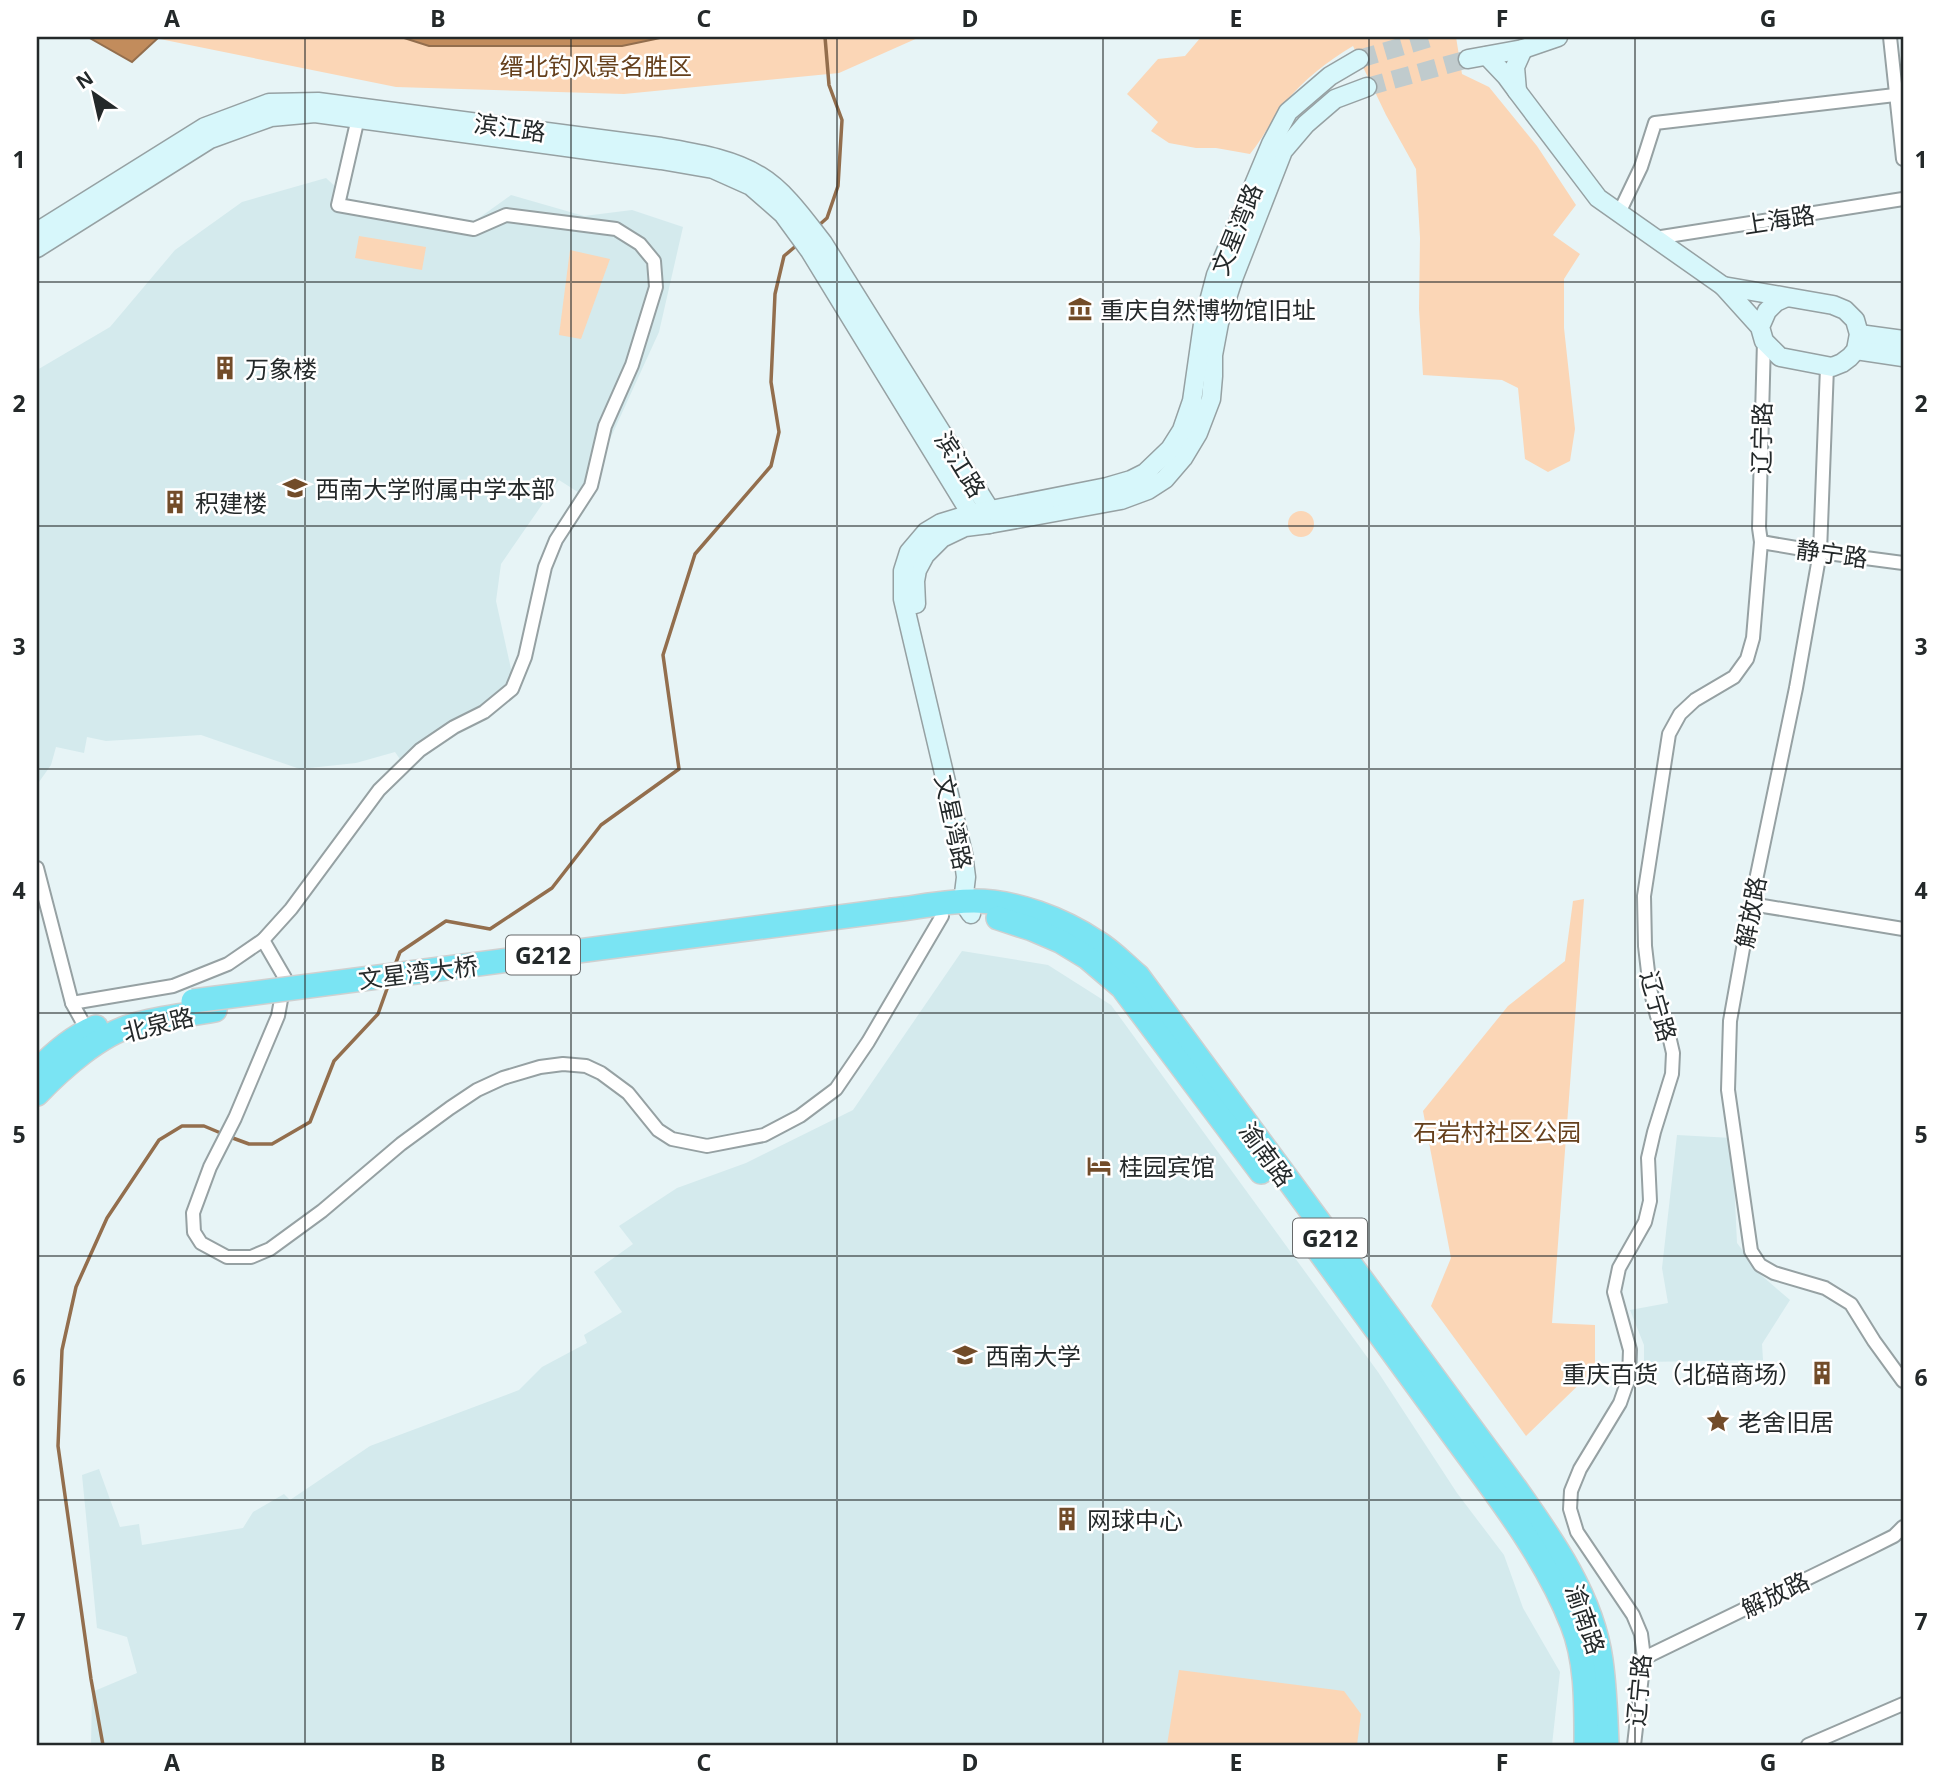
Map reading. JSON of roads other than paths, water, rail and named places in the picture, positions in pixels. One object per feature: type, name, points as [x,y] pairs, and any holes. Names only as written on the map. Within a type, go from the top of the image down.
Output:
[{"type":"highway","name":"渝南路","points":[[893,916],[1001,904],[1034,912],[1071,926],[1099,943],[1138,976],[1516,1489],[1567,1567],[1591,1619],[1601,1658],[1607,1745]]},
{"type":"highway","name":"渝南路","points":[[893,916],[942,916],[970,906],[1060,941],[1088,958],[1122,987],[1275,1191],[1499,1499],[1546,1569],[1573,1625],[1582,1659],[1586,1745]]},
{"type":"highway","name":"文星湾大桥","points":[[193,1001],[893,916]]},
{"type":"highway","name":"文星湾大桥","points":[[215,1010],[893,916]]},
{"type":"highway","name":"北泉路","points":[[37,1071],[48,1059],[88,1030],[127,1013],[193,1001]]},
{"type":"highway","name":"北泉路","points":[[37,1094],[58,1072],[96,1043],[132,1025],[215,1010]]},
{"type":"main road","points":[[1468,60],[1523,49],[1558,37]]},
{"type":"main road","points":[[1517,91],[1515,67],[1523,49]]},
{"type":"main road","points":[[1487,56],[1506,76],[1598,198],[1723,286],[1780,356],[1827,367],[1842,363],[1858,342],[1855,320],[1845,310],[1833,305],[1723,286]]},
{"type":"main road","name":"文星湾路","points":[[970,906],[978,886],[975,862],[915,597],[917,570],[925,555],[942,538],[965,527],[990,517],[1131,480],[1145,473],[1170,449],[1182,430],[1192,401],[1203,324],[1216,275],[1271,144],[1288,112],[1330,76],[1359,59]]},
{"type":"main road","name":"文星湾路","points":[[970,906],[963,854],[903,599],[903,571],[909,552],[926,532],[941,523],[971,514],[990,517],[1121,500],[1165,479],[1183,458],[1198,433],[1211,399],[1213,355],[1219,323],[1233,279],[1283,151],[1306,124],[1335,99],[1367,87]]},
{"type":"main road","name":"滨江路","points":[[37,232],[205,127],[269,103],[318,102],[661,147],[715,163],[751,186],[783,214],[874,340],[990,517]]},
{"type":"main road","name":"滨江路","points":[[37,248],[210,139],[271,117],[315,113],[661,160],[715,163]]},
{"type":"main road","points":[[1762,334],[1767,311],[1776,302],[1787,297]]},
{"type":"main road","name":"滨江路","points":[[874,340],[971,514]]},
{"type":"main road","points":[[1858,342],[1903,340]]},
{"type":"main road","points":[[1858,342],[1903,357]]},
{"type":"street","points":[[1891,37],[1903,159]]},
{"type":"street","points":[[1619,213],[1641,167],[1655,123],[1899,104]]},
{"type":"street","points":[[72,1003],[173,986],[228,964],[263,940],[291,909],[379,790],[420,750],[454,727],[484,712],[512,690],[525,657],[545,567],[556,540],[591,486],[605,426],[632,365],[656,287],[654,261],[640,244],[616,229],[506,215],[474,229],[338,205],[358,118]]},
{"type":"street","name":"上海路","points":[[1656,238],[1903,199]]},
{"type":"street","name":"辽宁路","points":[[1634,1745],[1644,1658],[1641,1634],[1633,1615],[1577,1532],[1570,1509],[1571,1491],[1580,1469],[1620,1403],[1629,1377],[1630,1350],[1614,1292],[1619,1268],[1644,1222],[1650,1201],[1648,1158],[1672,1074],[1673,1053],[1670,1040],[1657,1016],[1650,989],[1645,946],[1644,896],[1669,734],[1681,714],[1695,700],[1734,677],[1747,659],[1753,638],[1761,542],[1762,334]]},
{"type":"street","name":"解放路","points":[[1827,367],[1820,552],[1730,1021],[1728,1090],[1751,1251],[1760,1265],[1774,1273],[1825,1288],[1851,1304],[1903,1381]]},
{"type":"street","name":"静宁路","points":[[1761,542],[1903,563]]},
{"type":"street","points":[[37,868],[72,1003],[88,1030]]},
{"type":"street","points":[[1751,904],[1903,929]]},
{"type":"street","points":[[263,940],[285,978],[278,1016],[193,1213],[194,1232],[201,1243],[227,1257],[251,1257],[271,1249],[323,1212],[401,1144],[450,1108],[503,1078],[540,1067],[563,1064],[586,1066],[601,1073],[628,1094],[658,1130],[672,1139],[707,1146],[764,1135],[800,1116],[836,1089],[868,1042],[942,916]]},
{"type":"street","name":"解放路","points":[[1644,1658],[1894,1536],[1903,1527]]},
{"type":"street","points":[[1808,1745],[1903,1703]]},
{"type":"waterway","points":[[818,226],[827,218],[838,186],[842,120],[829,85],[825,37]]},
{"type":"waterway","points":[[395,965],[400,952],[446,921],[490,929],[552,888],[601,825],[679,769],[663,655],[695,554],[771,466],[779,432],[771,382],[775,294],[784,256],[797,245]]},
{"type":"waterway","points":[[230,1137],[249,1144],[272,1144],[310,1122],[334,1061],[378,1014],[388,986]]},
{"type":"waterway","points":[[103,1745],[58,1446],[62,1350],[76,1287],[107,1218],[159,1140],[182,1126],[204,1126],[223,1134]]},
{"type":"tunnel","points":[[1359,59],[1434,37]]},
{"type":"tunnel","points":[[1367,87],[1468,59]]},
{"type":"place","name":"重庆自然博物馆旧址","points":[[1080,309]]},
{"type":"place","name":"万象楼","points":[[225,368]]},
{"type":"place","name":"西南大学附属中学本部","points":[[295,488]]},
{"type":"place","name":"积建楼","points":[[175,502]]},
{"type":"place","name":"桂园宾馆","points":[[1099,1166]]},
{"type":"place","name":"西南大学","points":[[965,1355]]},
{"type":"place","name":"重庆百货（北碚商场）","points":[[1822,1373]]},
{"type":"place","name":"老舍旧居","points":[[1718,1421]]},
{"type":"place","name":"网球中心","points":[[1067,1519]]},
{"type":"park label","name":"缙北钓风景名胜区","points":[[596,65]]},
{"type":"park label","name":"石岩村社区公园","points":[[1497,1131]]}]
